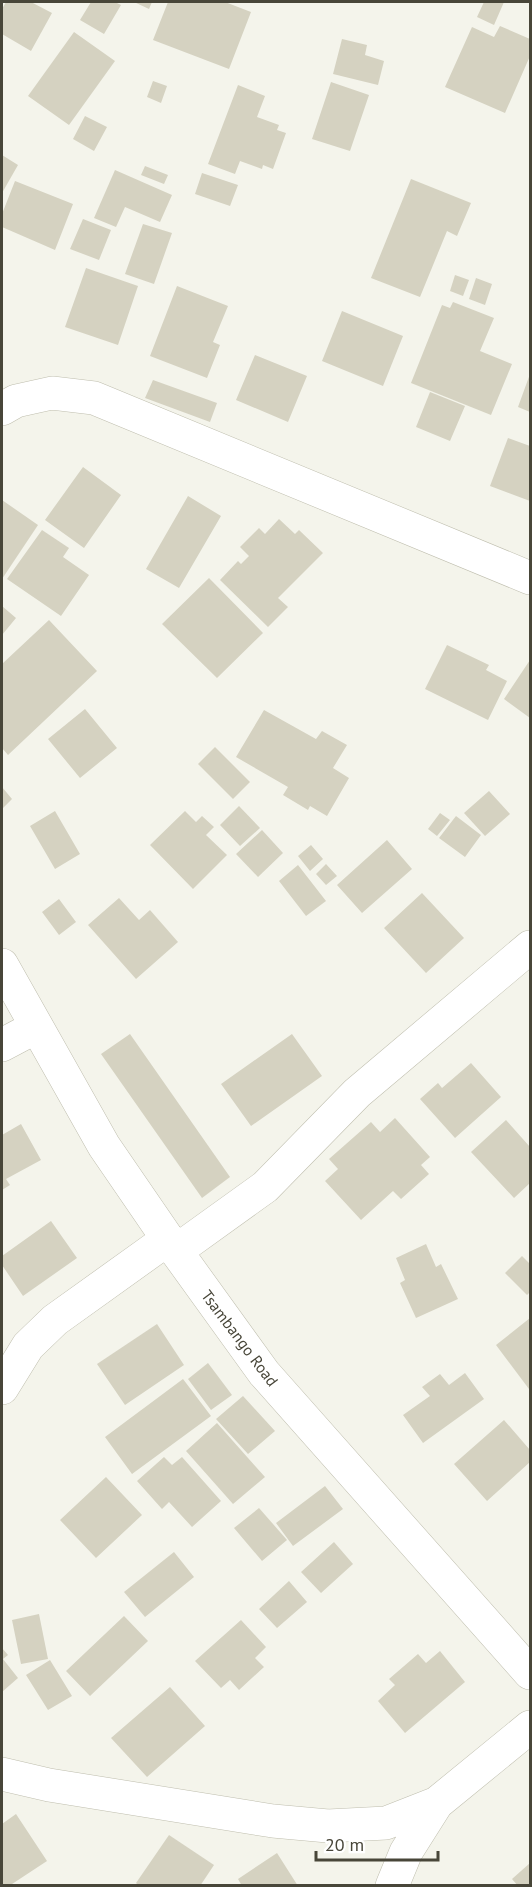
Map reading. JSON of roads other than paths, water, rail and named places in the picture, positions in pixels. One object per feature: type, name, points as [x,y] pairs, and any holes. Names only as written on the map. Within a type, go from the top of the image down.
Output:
[{"type":"street","points":[[2,409],[16,401],[52,393],[94,398],[531,578]]},
{"type":"street","points":[[2,1388],[28,1346],[55,1320],[265,1187],[357,1093],[531,946]]},
{"type":"street","name":"Tsambango Road","points":[[2,965],[104,1146],[264,1373],[529,1667]]},
{"type":"street","points":[[2,1045],[36,1027]]},
{"type":"street","points":[[2,1774],[49,1785],[273,1821],[328,1826],[386,1823],[436,1803],[531,1726]]},
{"type":"street","points":[[392,1886],[406,1852],[436,1803]]}]
